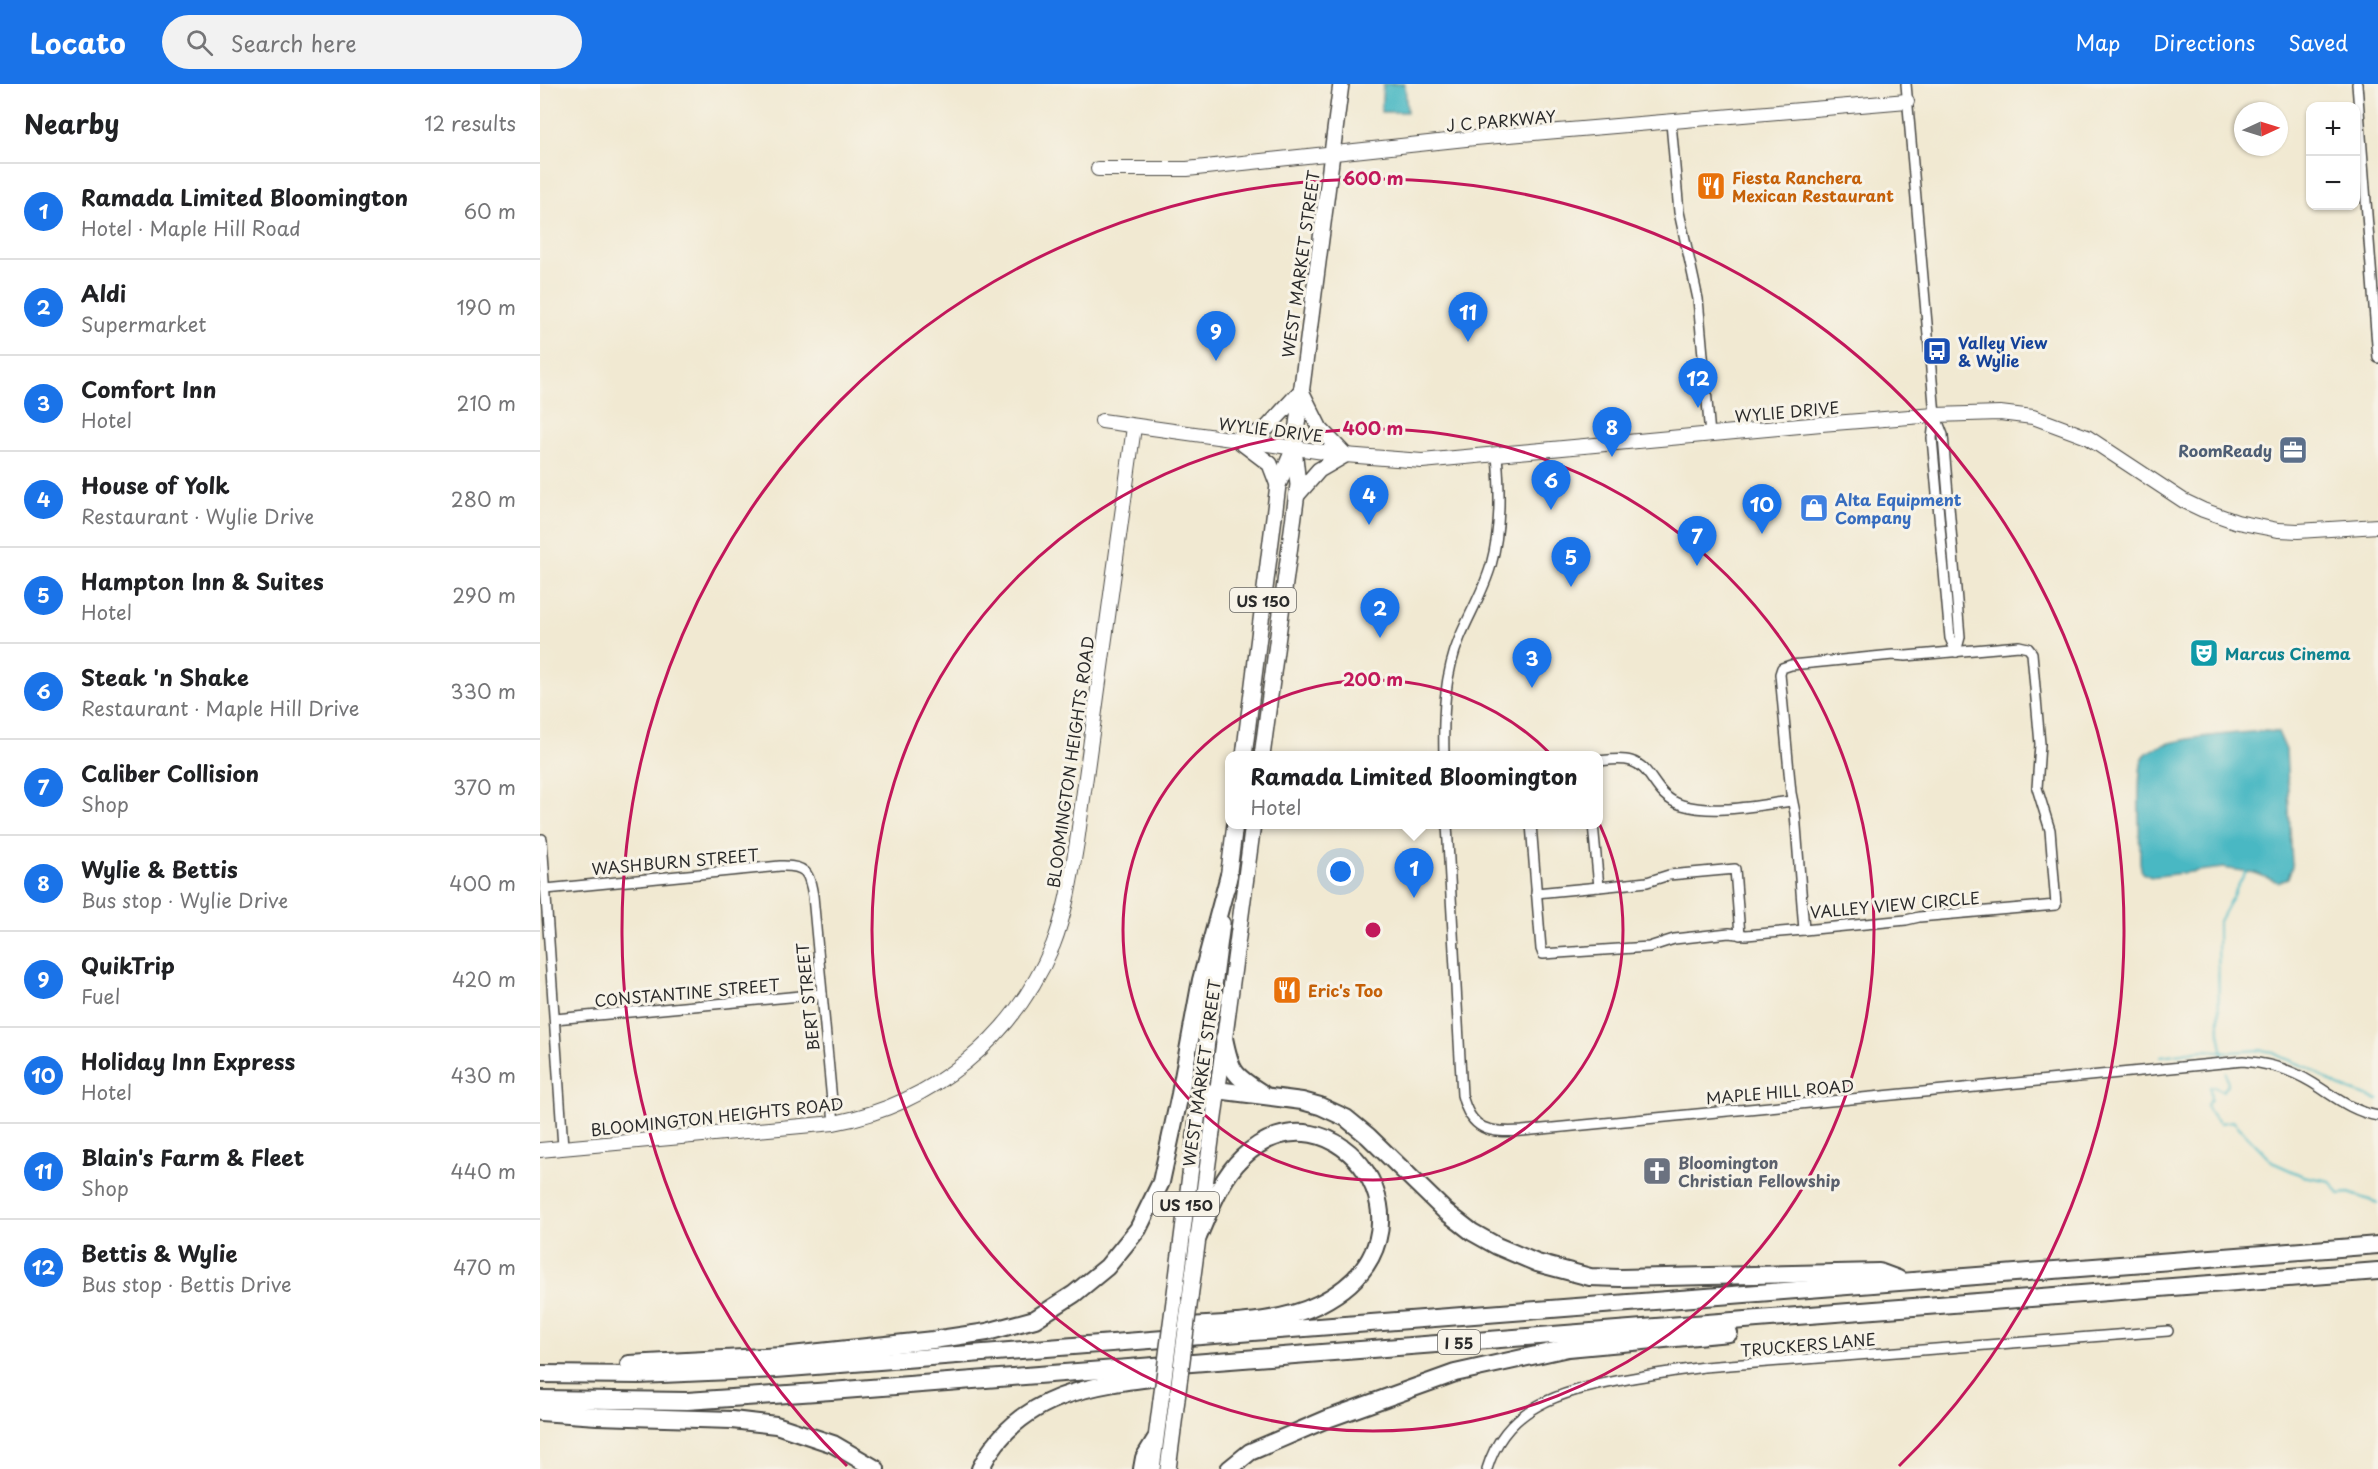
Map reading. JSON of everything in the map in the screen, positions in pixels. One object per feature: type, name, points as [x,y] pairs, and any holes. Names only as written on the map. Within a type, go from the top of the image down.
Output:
[{"type":"highway","points":[[595,1375],[620,1365],[782,1356],[987,1332],[1035,1318],[1074,1294],[1107,1267],[1138,1229],[1161,1182],[1201,980],[1229,875]]},
{"type":"highway","points":[[1224,1038],[1232,1070],[1240,1079],[1268,1096]]},
{"type":"highway","points":[[1198,1108],[1206,1096],[1217,1090],[1302,1101],[1320,1106],[1346,1118],[1368,1136],[1445,1211],[1472,1232],[1497,1246],[1537,1263],[1590,1277],[1694,1278],[1879,1272],[1908,1282]]},
{"type":"highway","points":[[1107,1343],[1154,1329],[1276,1318],[1319,1304],[1348,1286],[1368,1263],[1379,1233],[1381,1214],[1373,1185],[1357,1158],[1344,1147],[1321,1137],[1288,1135],[1256,1147],[1240,1159],[1221,1185],[1198,1237]]},
{"type":"highway","name":"I 55","points":[[540,1374],[685,1374],[776,1369],[2378,1245]]},
{"type":"highway","name":"I 55","points":[[540,1399],[696,1401],[2378,1271]]},
{"type":"highway","points":[[1229,1469],[1250,1452],[1327,1419],[1455,1373],[1568,1348],[1742,1332],[1809,1316]]},
{"type":"highway","points":[[980,1469],[996,1442],[1024,1416],[1064,1395],[1084,1388],[1194,1374],[1224,1361]]},
{"type":"highway","points":[[540,1412],[732,1420],[776,1425],[833,1444],[876,1469]]},
{"type":"highway","points":[[1142,1469],[1144,1458],[1155,1440]]},
{"type":"main road","name":"WEST MARKET STREET","points":[[1263,751],[1299,485],[1294,448],[1341,84]]},
{"type":"main road","name":"J C PARKWAY","points":[[1098,169],[1187,168],[1332,152],[1908,101]]},
{"type":"main road","points":[[1278,485],[1269,464],[1241,442],[1267,428],[1301,391],[1320,429],[1345,455],[1319,470],[1297,495]]},
{"type":"main road","name":"WYLIE DRIVE","points":[[1102,422],[1345,455],[1422,461],[1935,415],[2000,413],[2033,417],[2062,427],[2099,444],[2193,505],[2257,527],[2298,531],[2378,526]]},
{"type":"main road","name":"BLOOMINGTON HEIGHTS ROAD","points":[[552,1149],[834,1123],[853,1119],[919,1094],[965,1064],[997,1034],[1022,1002],[1053,945],[1066,903],[1077,842],[1134,427]]},
{"type":"main road","name":"WEST MARKET STREET","points":[[1245,751],[1278,485],[1294,448]]},
{"type":"main road","name":"WEST MARKET STREET","points":[[1152,1469],[1235,829]]},
{"type":"main road","name":"WEST MARKET STREET","points":[[1168,1469],[1252,829]]},
{"type":"main road","points":[[540,1142],[552,1149],[540,1156]]},
{"type":"street","points":[[1906,84],[1935,415],[1932,438],[1950,638],[1956,652]]},
{"type":"street","points":[[2357,84],[2378,358]]},
{"type":"street","points":[[1671,123],[1679,212],[1698,298],[1710,435]]},
{"type":"street","points":[[1444,751],[1444,709],[1453,655],[1491,564],[1498,527],[1497,455]]},
{"type":"street","name":"VALLEY VIEW CIRCLE","points":[[2019,646],[2028,648],[2032,653],[2040,744],[2037,788],[2050,830],[2056,905],[1804,930],[1798,844],[1792,801],[1780,674],[1785,666],[1893,655],[1906,656],[2019,646]]},
{"type":"street","points":[[1603,761],[1631,761],[1645,768],[1661,794],[1680,804],[1706,809],[1792,801]]},
{"type":"street","name":"MAPLE HILL ROAD","points":[[1447,829],[1462,1095],[1471,1117],[1488,1130],[1522,1131],[2243,1061],[2267,1064],[2290,1071],[2343,1104],[2378,1116]]},
{"type":"street","points":[[1531,829],[1543,954],[1649,947],[1674,939],[1729,933],[1740,935],[1804,930]]},
{"type":"street","points":[[1593,829],[1599,887]]},
{"type":"street","points":[[542,839],[555,1019],[552,1149]]},
{"type":"street","name":"WASHBURN STREET","points":[[546,889],[780,866],[791,866],[805,871]]},
{"type":"street","points":[[1536,893],[1647,882],[1669,875],[1735,869],[1740,935]]},
{"type":"street","name":"BERT STREET","points":[[805,871],[810,879],[813,896],[834,1123]]},
{"type":"street","points":[[540,986],[552,985]]},
{"type":"street","name":"CONSTANTINE STREET","points":[[555,1019],[822,994]]},
{"type":"street","name":"TRUCKERS LANE","points":[[1487,1469],[1495,1449],[1522,1416],[1545,1401],[1574,1389],[1704,1367],[2168,1331]]},
{"type":"water","points":[[1383,84],[1405,84],[1407,112],[1381,112]]},
{"type":"water","points":[[2265,731],[2278,732],[2286,750],[2292,866],[2288,878],[2278,882],[2255,873],[2223,868],[2151,877],[2142,873],[2139,792],[2143,758],[2150,751],[2163,745],[2180,741]]},
{"type":"waterway","points":[[2223,1056],[2219,1032],[2218,923],[2246,871]]},
{"type":"waterway","points":[[2161,1056],[2203,1050],[2274,1052],[2309,1068],[2338,1086],[2378,1100]]},
{"type":"waterway","points":[[2226,1072],[2228,1085],[2223,1091],[2214,1086],[2210,1087],[2211,1100],[2207,1105],[2208,1110],[2220,1123],[2233,1121],[2274,1163],[2303,1176],[2330,1181],[2339,1194],[2349,1193],[2378,1203]]},
{"type":"place","name":"Fiesta Ranchera Mexican Restaurant","points":[[1711,186]]},
{"type":"place","name":"Blain's Farm & Fleet","points":[[1468,342]]},
{"type":"place","name":"Valley View & Wylie","points":[[1937,351]]},
{"type":"place","name":"QuikTrip","points":[[1216,361]]},
{"type":"place","name":"Bettis & Wylie","points":[[1698,408]]},
{"type":"place","name":"RoomReady","points":[[2293,450]]},
{"type":"place","name":"Wylie & Bettis","points":[[1612,457]]},
{"type":"place","name":"Alta Equipment Company","points":[[1814,508]]},
{"type":"place","name":"Steak 'n Shake","points":[[1551,510]]},
{"type":"place","name":"House of Yolk","points":[[1369,525]]},
{"type":"place","name":"Holiday Inn Express","points":[[1762,534]]},
{"type":"place","name":"Caliber Collision","points":[[1697,566]]},
{"type":"place","name":"Hampton Inn & Suites","points":[[1571,587]]},
{"type":"place","name":"Aldi","points":[[1380,638]]},
{"type":"place","name":"Marcus Cinema","points":[[2204,653]]},
{"type":"place","name":"Comfort Inn","points":[[1532,688]]},
{"type":"place","name":"Ramada Limited Bloomington","points":[[1414,898]]},
{"type":"place","name":"Eric's Too","points":[[1287,990]]},
{"type":"place","name":"Bloomington Christian Fellowship","points":[[1657,1171]]}]
